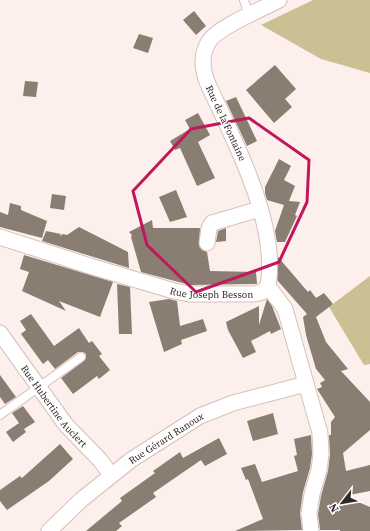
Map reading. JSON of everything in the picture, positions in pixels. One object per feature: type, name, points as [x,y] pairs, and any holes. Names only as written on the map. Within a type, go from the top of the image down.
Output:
[{"type":"street","name":"Rue de la Fontaine","points":[[268,286],[268,240],[260,209],[245,165],[207,82],[204,74],[203,63],[205,52],[210,40],[219,31],[279,0]]},
{"type":"street","points":[[207,243],[209,228],[212,223],[260,209]]},
{"type":"street","name":"Rue Joseph Besson","points":[[0,237],[137,281],[189,294],[255,294],[262,292],[268,286],[285,309],[320,433],[321,454],[319,470],[312,494],[309,514],[311,531]]},
{"type":"street","name":"Rue Hubertine Auclert","points":[[0,333],[66,425],[100,460],[112,475]]},
{"type":"street","name":"Rue Gérard Ranoux","points":[[49,531],[81,500],[131,460],[200,416],[233,402],[306,384]]},
{"type":"lane","points":[[244,0],[249,15]]},
{"type":"lane","points":[[0,415],[81,357]]},
{"type":"highlighted area","points":[[249,118],[309,160],[307,202],[279,262],[196,292],[147,245],[133,191],[191,129]]},
{"type":"shaded area","points":[[313,0],[370,0],[370,73],[321,59],[261,25]]},
{"type":"shaded area","points":[[370,276],[370,364],[364,365],[329,307]]},
{"type":"building","points":[[194,11],[206,26],[196,35],[183,20]]},
{"type":"building","points":[[139,34],[153,38],[148,53],[133,48]]},
{"type":"building","points":[[275,65],[296,89],[285,99],[292,107],[274,123],[246,90]]},
{"type":"building","points":[[25,81],[38,82],[36,97],[23,96]]},
{"type":"building","points":[[236,97],[257,141],[247,146],[226,101]]},
{"type":"building","points":[[198,113],[210,135],[198,142],[215,178],[197,186],[180,148],[175,150],[170,141],[190,129],[185,120]]},
{"type":"building","points":[[279,159],[291,166],[284,180],[295,186],[289,201],[300,202],[295,215],[297,216],[285,242],[277,242],[275,231],[284,205],[267,200],[265,193],[265,187]]},
{"type":"building","points":[[176,190],[187,217],[170,222],[159,197]]},
{"type":"building","points":[[52,194],[66,196],[64,210],[50,208]]},
{"type":"building","points":[[10,203],[21,206],[21,210],[47,221],[42,238],[0,227],[0,212],[8,215]]},
{"type":"building","points":[[152,220],[153,228],[200,228],[199,246],[202,250],[207,252],[210,271],[256,272],[257,284],[190,285],[141,272],[131,237],[132,235],[129,232]]},
{"type":"building","points":[[79,227],[128,252],[129,268],[42,241],[46,231],[61,234],[60,236],[63,234],[67,235]]},
{"type":"building","points":[[226,228],[226,241],[216,242],[218,231]]},
{"type":"building","points":[[24,255],[113,282],[100,317],[59,301],[66,311],[22,291],[29,272],[20,269]]},
{"type":"building","points":[[278,257],[308,292],[310,290],[316,298],[324,293],[333,304],[316,317],[326,342],[348,369],[341,371],[370,402],[370,430],[343,453],[346,471],[370,465],[370,491],[344,496],[370,507],[370,531],[320,530],[318,514],[328,471],[330,454],[329,435],[331,435],[331,422],[335,417],[317,389],[322,387],[320,383],[325,380],[316,369],[306,335],[303,317],[307,314],[277,280]]},
{"type":"building","points":[[117,284],[130,287],[132,334],[119,334]]},
{"type":"building","points":[[169,299],[177,301],[180,326],[203,319],[207,331],[181,340],[182,344],[164,352],[149,302]]},
{"type":"building","points":[[267,299],[272,306],[281,329],[271,334],[270,331],[251,341],[256,352],[243,358],[228,330],[226,322],[259,306],[259,325]]},
{"type":"building","points":[[31,314],[54,346],[79,328],[89,343],[92,341],[102,354],[99,356],[110,370],[99,379],[97,376],[73,394],[61,378],[84,361],[86,354],[83,352],[78,352],[55,369],[48,360],[43,364],[21,334],[26,330],[20,321]]},
{"type":"building","points":[[0,375],[16,397],[5,404],[0,397]]},
{"type":"building","points":[[23,406],[35,422],[24,429],[26,432],[13,442],[6,432],[19,423],[12,413]]},
{"type":"building","points":[[273,413],[278,434],[253,441],[247,421]]},
{"type":"building","points":[[311,435],[312,454],[310,468],[303,492],[300,513],[302,530],[235,531],[263,519],[248,479],[246,480],[241,468],[255,464],[262,482],[298,471],[294,456],[297,455],[294,439]]},
{"type":"building","points":[[219,438],[227,454],[205,466],[201,460],[153,493],[156,497],[119,523],[122,526],[116,531],[86,531],[122,501],[120,498],[155,473],[153,471],[180,452],[183,458]]},
{"type":"building","points":[[60,444],[73,459],[49,481],[7,510],[0,501],[0,490],[20,476],[22,478]]}]
